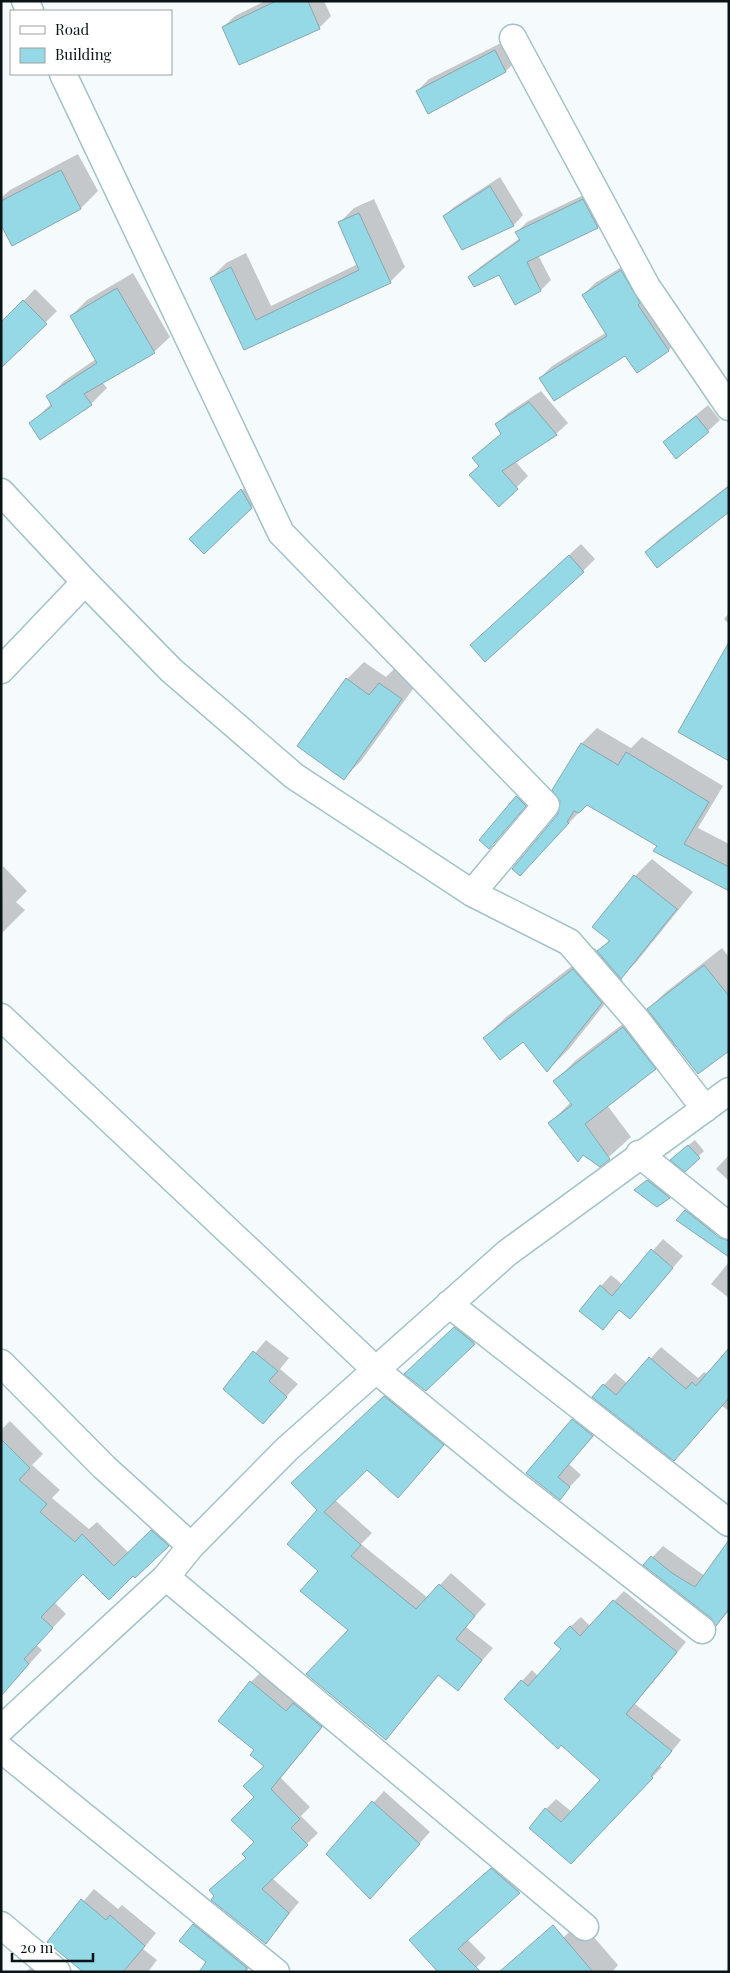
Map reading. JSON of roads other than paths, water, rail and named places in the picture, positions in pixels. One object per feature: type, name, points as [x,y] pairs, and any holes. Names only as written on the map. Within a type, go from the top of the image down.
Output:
[{"type":"street","points":[[513,38],[647,287],[729,407]]},
{"type":"street","points":[[63,75],[281,533],[546,804],[472,893]]},
{"type":"street","points":[[1,492],[171,670],[294,776],[472,893],[569,942],[636,1019],[705,1109]]},
{"type":"street","points":[[1,670],[85,582]]},
{"type":"street","points":[[1,1018],[376,1370],[515,1484],[702,1630]]},
{"type":"street","points":[[1,1729],[166,1577],[190,1546],[287,1449],[507,1253],[639,1154],[729,1092]]},
{"type":"street","points":[[639,1154],[729,1226]]},
{"type":"street","points":[[449,1304],[729,1523]]},
{"type":"street","points":[[1,1363],[104,1467],[190,1546]]},
{"type":"street","points":[[166,1577],[584,1926]]},
{"type":"street","points":[[1,1749],[276,1972]]},
{"type":"street","points":[[1,1925],[57,1972]]}]
